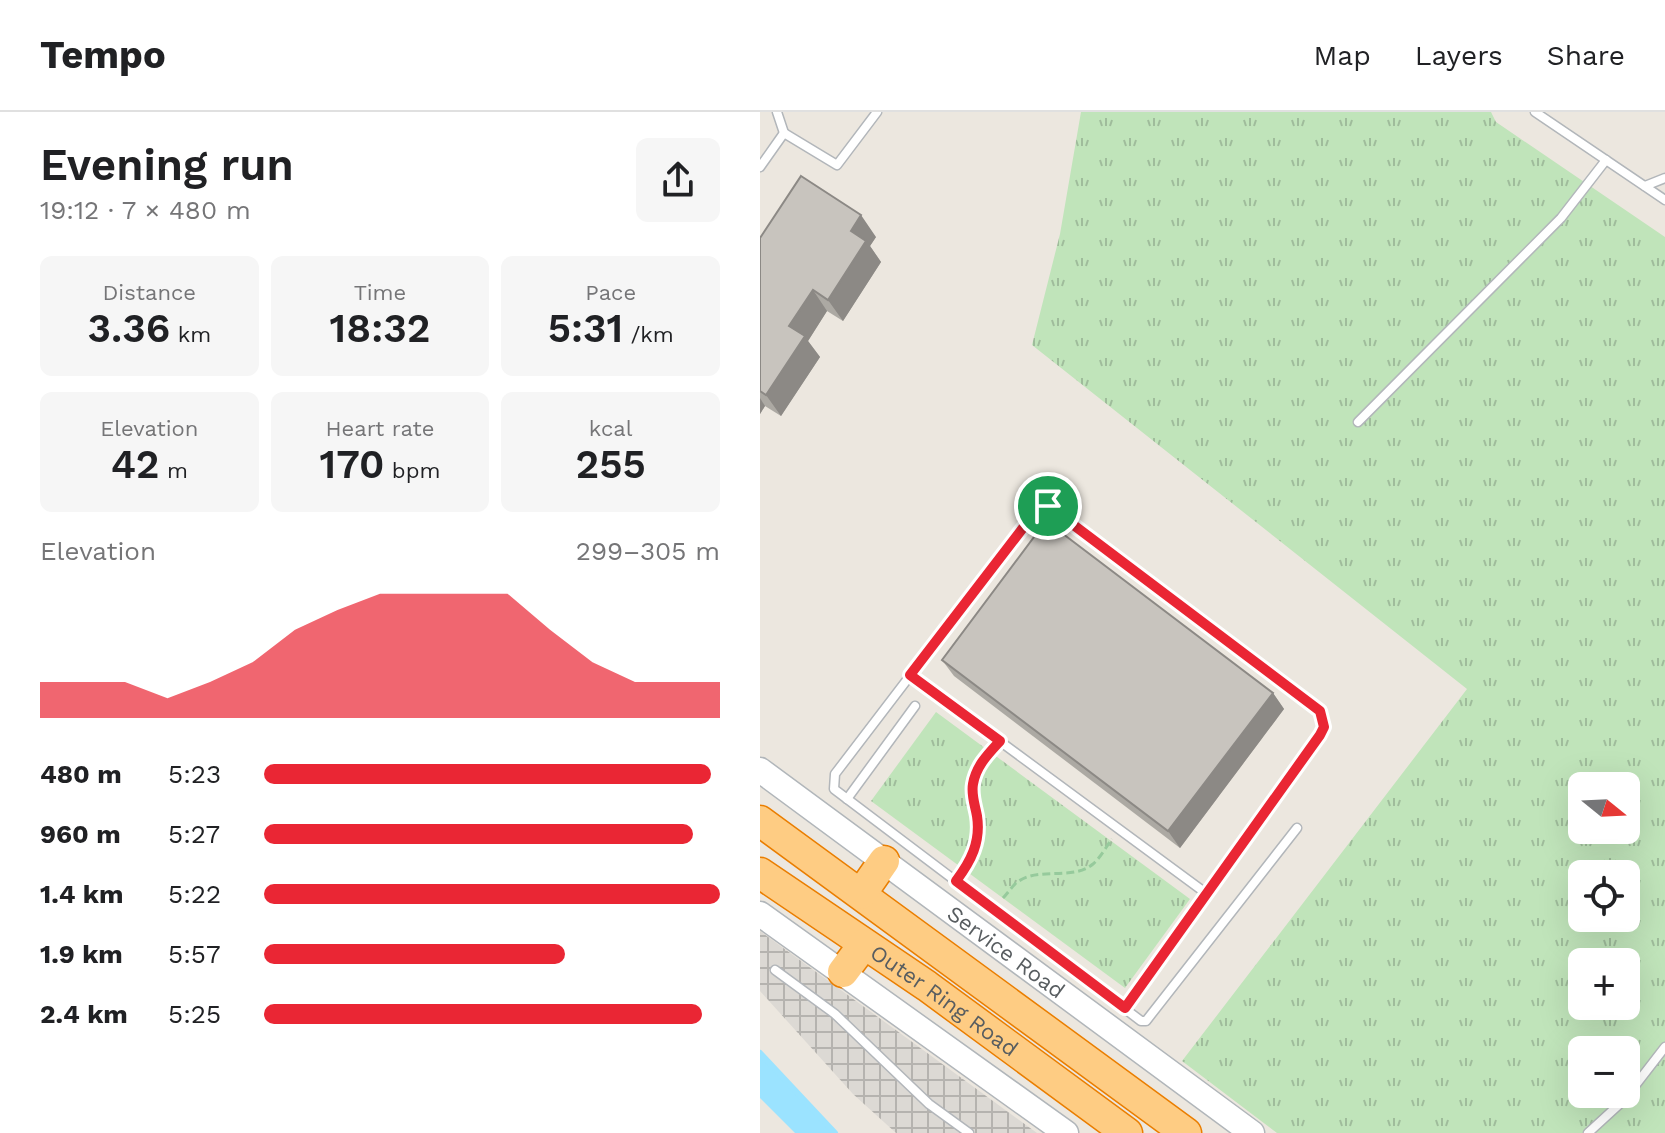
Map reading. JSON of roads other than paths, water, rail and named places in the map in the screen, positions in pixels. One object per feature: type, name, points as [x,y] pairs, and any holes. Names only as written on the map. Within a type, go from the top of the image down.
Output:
[{"type":"highway","name":"Outer Ring Road","points":[[760,821],[1186,1133]]},
{"type":"highway","points":[[861,894],[892,866]]},
{"type":"highway","name":"Outer Ring Road","points":[[760,873],[939,995],[1127,1133]]},
{"type":"highway","points":[[843,972],[864,944]]},
{"type":"street","name":"Service Road","points":[[760,770],[1252,1133]]},
{"type":"street","points":[[760,914],[1066,1133]]},
{"type":"lane","points":[[777,112],[784,133],[837,165],[877,112]]},
{"type":"lane","points":[[1535,112],[1665,200]]},
{"type":"lane","points":[[760,167],[784,133]]},
{"type":"lane","points":[[1358,422],[1561,218],[1606,160]]},
{"type":"lane","points":[[1645,186],[1665,178]]},
{"type":"lane","points":[[1125,1008],[1320,735],[1324,718],[1320,711],[1051,508],[1039,507],[835,774],[834,789],[1141,1021],[1149,1019],[1297,828]]},
{"type":"lane","points":[[910,675],[1207,894]]},
{"type":"lane","points":[[847,799],[915,706]]},
{"type":"lane","points":[[892,866],[914,850]]},
{"type":"lane","points":[[775,970],[835,1014],[929,1104],[969,1133]]},
{"type":"lane","points":[[1588,1133],[1624,1100],[1665,1047]]},
{"type":"water","points":[[760,1053],[835,1133],[795,1133],[760,1098]]},
{"type":"waterway","points":[[760,1053],[835,1133]]}]
